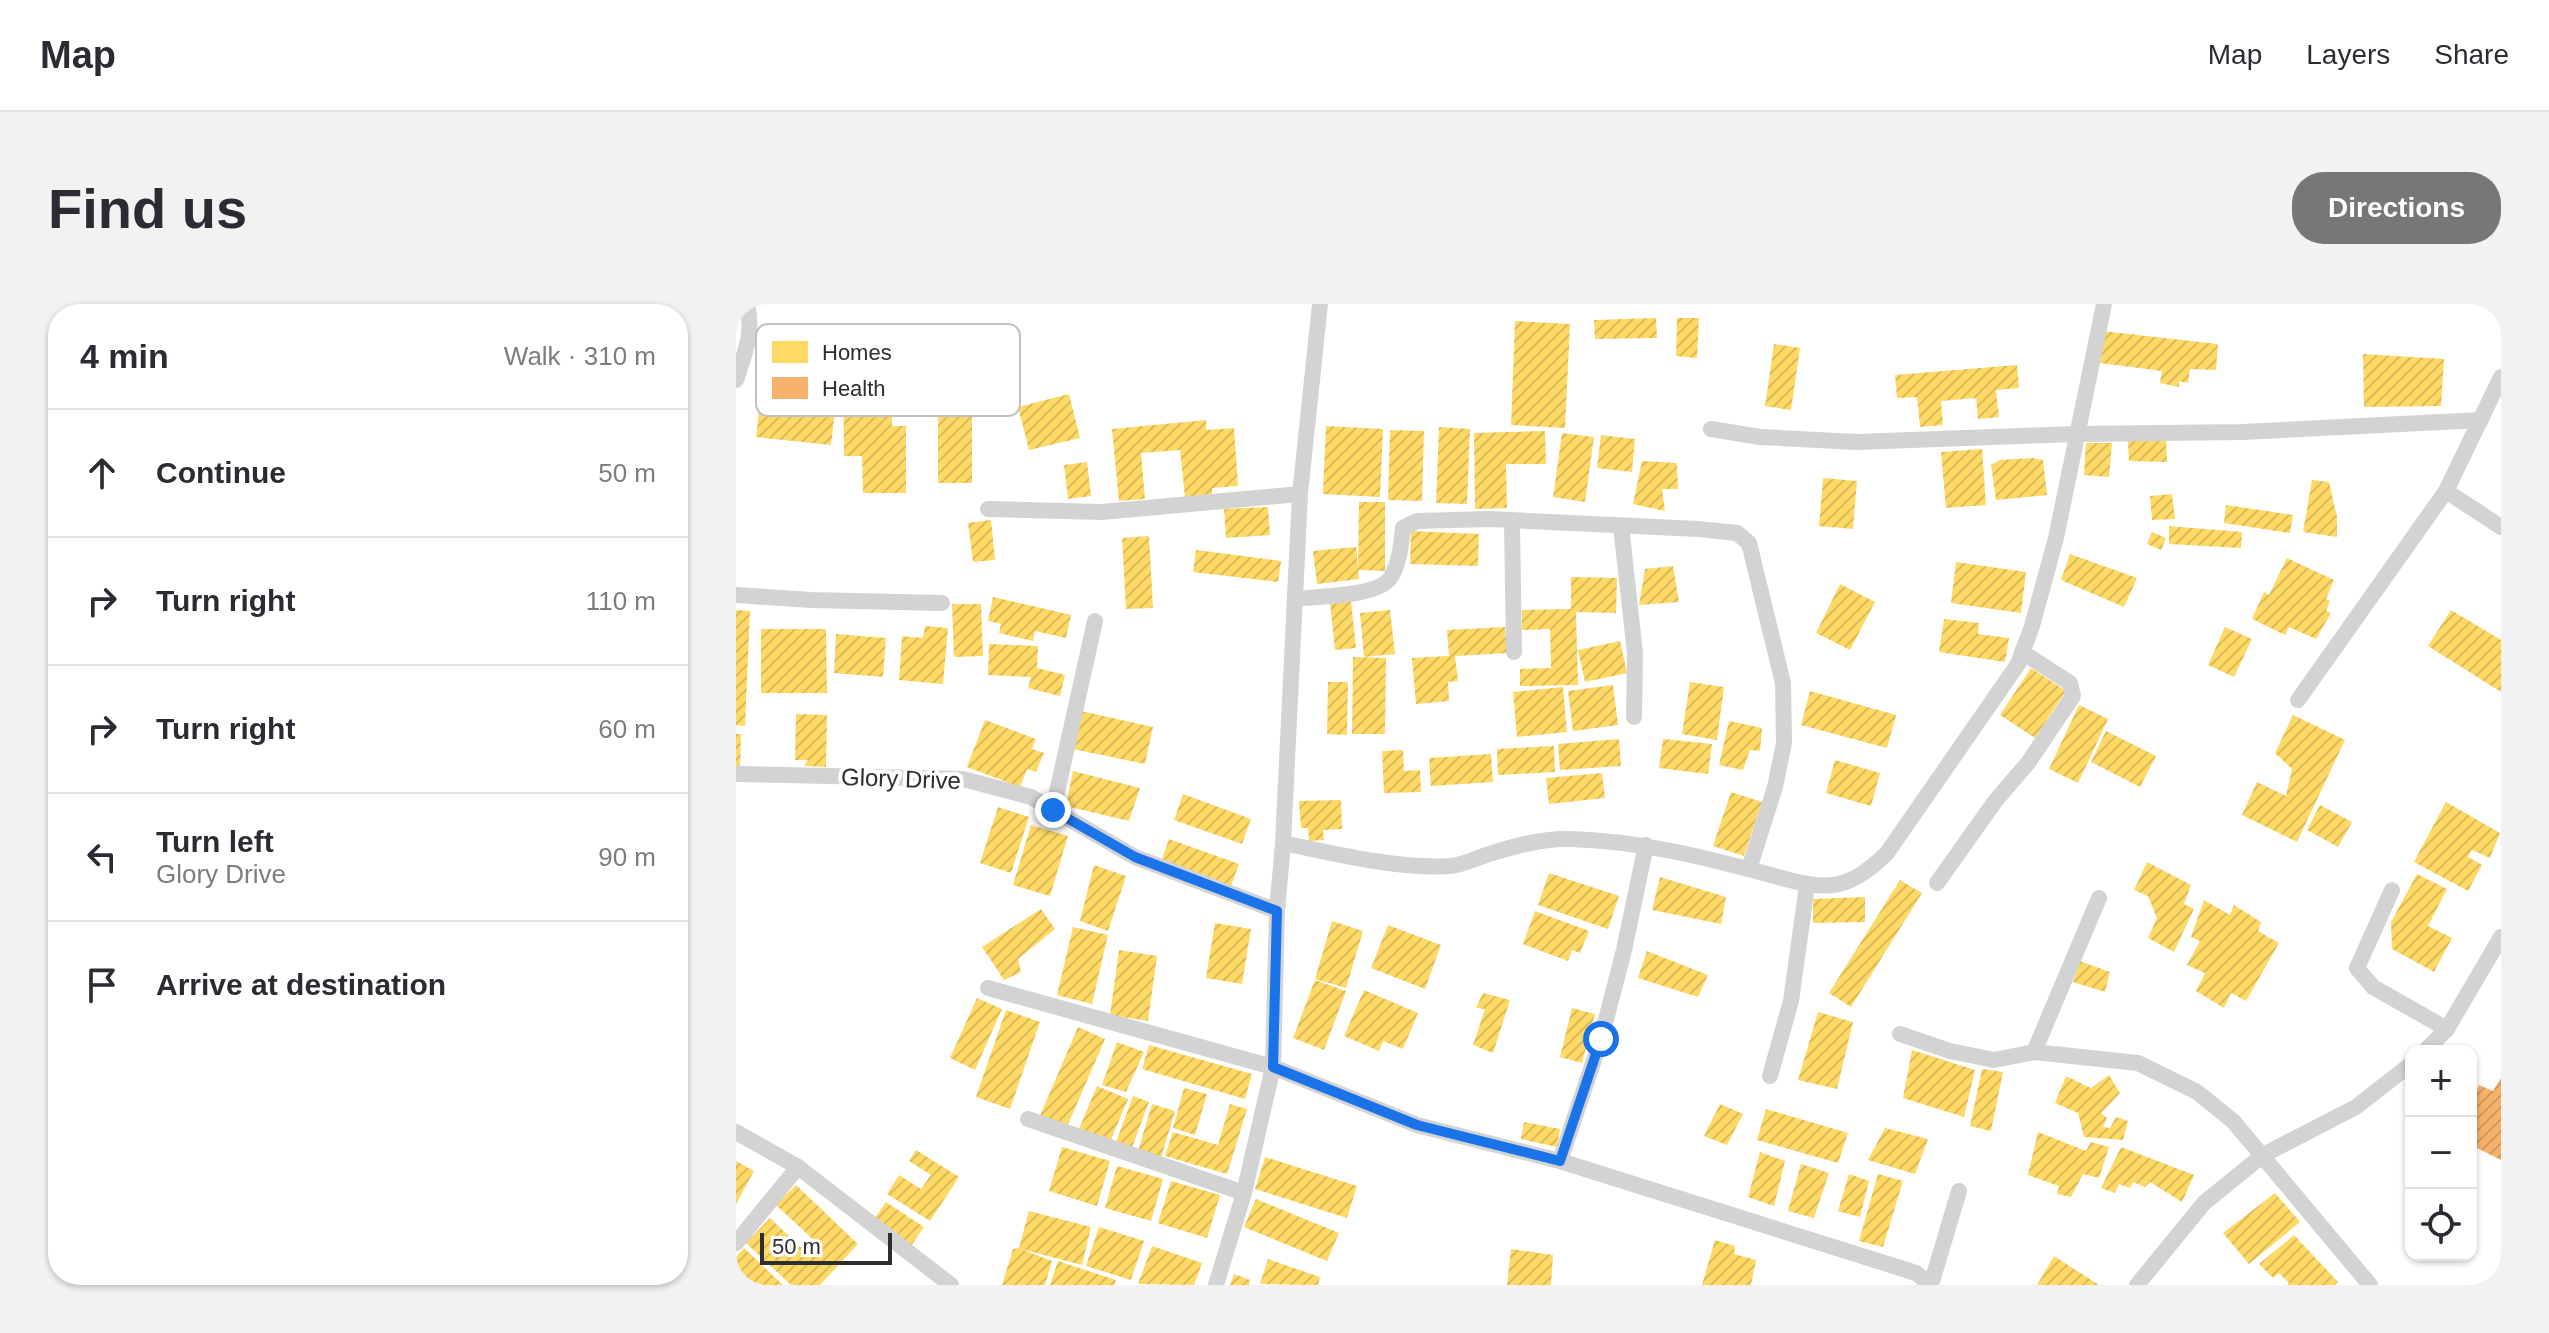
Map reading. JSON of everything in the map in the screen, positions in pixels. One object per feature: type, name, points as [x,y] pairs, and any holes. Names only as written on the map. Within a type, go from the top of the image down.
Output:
[{"type":"street","points":[[736,380],[749,344],[751,320],[747,304]]},
{"type":"street","points":[[1216,1285],[1244,1193],[1273,1067],[1277,911],[1300,494],[1320,304]]},
{"type":"street","points":[[1283,843],[1350,857],[1454,866],[1512,847],[1565,838],[1646,845],[1702,856],[1807,885],[1839,886],[1868,871],[1887,853],[2018,664],[2032,626],[2056,538],[2104,304]]},
{"type":"street","points":[[2298,700],[2446,491],[2501,377]]},
{"type":"street","points":[[1711,429],[1760,437],[1857,442],[2243,432],[2481,420]]},
{"type":"street","points":[[2446,491],[2501,527]]},
{"type":"street","points":[[988,509],[1102,512],[1300,494]]},
{"type":"street","points":[[1295,599],[1374,590],[1390,579],[1399,556],[1403,528],[1417,521],[1512,521],[1737,533],[1749,543],[1783,683],[1784,743],[1775,787],[1749,869]]},
{"type":"street","points":[[1512,521],[1514,652]]},
{"type":"street","points":[[1621,526],[1635,653],[1634,717]]},
{"type":"street","points":[[736,595],[942,603]]},
{"type":"street","points":[[1053,810],[1095,621]]},
{"type":"street","points":[[1937,883],[1996,800],[2028,763],[2073,696],[2070,683],[2022,652]]},
{"type":"street","name":"Glory Drive","points":[[736,774],[963,779],[1031,797],[1135,857],[1277,911]]},
{"type":"street","points":[[1560,1161],[1601,1039],[1646,845]]},
{"type":"street","points":[[1770,1076],[1791,1001],[1807,885]]},
{"type":"street","points":[[2392,890],[2357,968],[2373,987],[2447,1029]]},
{"type":"street","points":[[2034,1052],[2099,898]]},
{"type":"street","points":[[2431,1045],[2447,1029],[2499,946]]},
{"type":"street","points":[[988,988],[1273,1067],[1417,1125],[1560,1161],[1916,1273],[1931,1285],[1959,1191]]},
{"type":"street","points":[[1900,1034],[1950,1051],[1994,1060],[2034,1052],[2138,1063],[2197,1092],[2233,1121],[2370,1285]]},
{"type":"street","points":[[2137,1285],[2204,1203],[2263,1155],[2356,1107],[2405,1069]]},
{"type":"street","points":[[1028,1119],[1244,1193]]},
{"type":"street","points":[[736,1132],[798,1167],[951,1285]]},
{"type":"street","points":[[736,1243],[798,1167]]},
{"type":"building: Homes","points":[[1656,318],[1657,338],[1595,339],[1594,320]]},
{"type":"building: Homes","points":[[1677,318],[1699,318],[1697,358],[1676,356]]},
{"type":"building: Homes","points":[[1515,321],[1570,324],[1565,428],[1511,425]]},
{"type":"building: Homes","points":[[2102,331],[2218,344],[2216,370],[2190,369],[2188,383],[2179,381],[2179,387],[2160,383],[2162,371],[2100,363]]},
{"type":"building: Homes","points":[[1774,344],[1800,348],[1791,410],[1765,406]]},
{"type":"building: Homes","points":[[2363,354],[2444,359],[2441,406],[2364,407]]},
{"type":"building: Homes","points":[[2017,365],[2019,388],[1996,390],[1999,417],[1978,419],[1976,398],[1941,401],[1943,425],[1920,427],[1917,397],[1897,398],[1895,375]]},
{"type":"building: Homes","points":[[1069,394],[1080,438],[1029,450],[1020,406]]},
{"type":"building: Homes","points":[[758,416],[834,416],[831,445],[756,437]]},
{"type":"building: Homes","points":[[844,416],[892,416],[892,426],[906,426],[906,493],[863,493],[862,456],[844,456]]},
{"type":"building: Homes","points":[[938,416],[972,416],[972,483],[938,483]]},
{"type":"building: Homes","points":[[1206,420],[1206,430],[1234,428],[1238,486],[1212,488],[1212,494],[1185,497],[1180,450],[1141,453],[1145,499],[1119,501],[1112,429]]},
{"type":"building: Homes","points":[[1326,426],[1383,429],[1380,497],[1323,494]]},
{"type":"building: Homes","points":[[1439,427],[1470,429],[1467,504],[1436,503]]},
{"type":"building: Homes","points":[[1390,430],[1424,431],[1422,501],[1388,500]]},
{"type":"building: Homes","points":[[1545,431],[1546,464],[1506,464],[1507,508],[1475,509],[1474,433]]},
{"type":"building: Homes","points":[[1562,433],[1594,437],[1585,502],[1553,497]]},
{"type":"building: Homes","points":[[1601,435],[1635,439],[1632,472],[1597,468]]},
{"type":"building: Homes","points":[[2166,440],[2167,462],[2129,461],[2128,441]]},
{"type":"building: Homes","points":[[2086,443],[2112,443],[2109,477],[2084,475]]},
{"type":"building: Homes","points":[[1982,449],[1986,505],[1946,508],[1941,452]]},
{"type":"building: Homes","points":[[2000,460],[2043,460],[2047,495],[1996,500],[1991,465]]},
{"type":"building: Homes","points":[[1642,461],[1677,463],[1678,489],[1662,489],[1665,511],[1633,504]]},
{"type":"building: Homes","points":[[1087,462],[1091,496],[1068,499],[1064,465]]},
{"type":"building: Homes","points":[[1823,478],[1857,481],[1853,529],[1819,526]]},
{"type":"building: Homes","points":[[2312,480],[2329,482],[2337,517],[2337,537],[2303,532]]},
{"type":"building: Homes","points":[[2172,494],[2175,519],[2152,520],[2150,496]]},
{"type":"building: Homes","points":[[1359,502],[1385,502],[1385,571],[1358,570]]},
{"type":"building: Homes","points":[[2226,505],[2293,515],[2290,533],[2224,523]]},
{"type":"building: Homes","points":[[1268,507],[1270,535],[1226,538],[1224,509]]},
{"type":"building: Homes","points":[[991,520],[995,560],[973,562],[968,523]]},
{"type":"building: Homes","points":[[2169,526],[2242,532],[2241,548],[2169,544]]},
{"type":"building: Homes","points":[[1411,531],[1479,534],[1478,566],[1410,564]]},
{"type":"building: Homes","points":[[2152,532],[2166,538],[2161,550],[2147,544]]},
{"type":"building: Homes","points":[[1149,536],[1153,608],[1126,609],[1122,538]]},
{"type":"building: Homes","points":[[1356,547],[1359,579],[1317,584],[1313,551]]},
{"type":"building: Homes","points":[[1196,550],[1281,561],[1278,582],[1193,572]]},
{"type":"building: Homes","points":[[2070,554],[2137,578],[2124,607],[2061,580]]},
{"type":"building: Homes","points":[[2287,558],[2334,580],[2326,599],[2330,601],[2326,611],[2331,613],[2316,639],[2289,627],[2285,635],[2252,619],[2264,592],[2269,595]]},
{"type":"building: Homes","points":[[1956,562],[2026,572],[2021,613],[1951,603]]},
{"type":"building: Homes","points":[[1673,566],[1679,602],[1639,605],[1645,569]]},
{"type":"building: Homes","points":[[1571,577],[1617,578],[1616,613],[1576,612],[1578,685],[1520,686],[1520,669],[1551,668],[1550,629],[1522,630],[1522,610],[1571,609]]},
{"type":"building: Homes","points":[[1840,584],[1875,602],[1850,650],[1816,633]]},
{"type":"building: Homes","points":[[993,597],[1071,615],[1066,638],[1035,631],[1033,641],[999,633],[1001,624],[988,621]]},
{"type":"building: Homes","points":[[1351,600],[1356,648],[1335,650],[1330,602]]},
{"type":"building: Homes","points":[[952,604],[981,604],[983,656],[954,657]]},
{"type":"building: Homes","points":[[736,610],[750,611],[745,726],[736,725]]},
{"type":"building: Homes","points":[[1390,610],[1395,654],[1364,657],[1360,613]]},
{"type":"building: Homes","points":[[2451,610],[2501,640],[2501,692],[2428,646]]},
{"type":"building: Homes","points":[[1944,619],[1979,623],[1978,634],[2009,638],[2005,662],[1939,652]]},
{"type":"building: Homes","points":[[925,626],[948,628],[943,684],[899,680],[902,636],[923,638]]},
{"type":"building: Homes","points":[[1505,627],[1507,653],[1455,656],[1458,681],[1448,682],[1449,701],[1416,704],[1412,658],[1449,656],[1447,630]]},
{"type":"building: Homes","points":[[2225,627],[2252,639],[2234,677],[2208,665]]},
{"type":"building: Homes","points":[[761,629],[826,629],[827,693],[761,693]]},
{"type":"building: Homes","points":[[836,634],[886,638],[883,677],[834,673]]},
{"type":"building: Homes","points":[[1620,641],[1627,673],[1585,682],[1578,650]]},
{"type":"building: Homes","points":[[989,644],[1038,646],[1037,668],[1065,675],[1060,696],[1028,688],[1031,677],[988,675]]},
{"type":"building: Homes","points":[[1353,657],[1386,658],[1385,734],[1352,734]]},
{"type":"building: Homes","points":[[2031,668],[2066,691],[2035,738],[2000,715]]},
{"type":"building: Homes","points":[[1328,682],[1348,682],[1347,735],[1327,734]]},
{"type":"building: Homes","points":[[1690,682],[1724,687],[1717,740],[1682,734]]},
{"type":"building: Homes","points":[[1613,685],[1618,725],[1573,731],[1568,691]]},
{"type":"building: Homes","points":[[1563,687],[1567,732],[1517,737],[1513,692]]},
{"type":"building: Homes","points":[[1810,691],[1896,715],[1887,748],[1801,725]]},
{"type":"building: Homes","points":[[2079,705],[2108,719],[2078,783],[2049,769]]},
{"type":"building: Homes","points":[[1081,711],[1153,727],[1145,764],[1073,749]]},
{"type":"building: Homes","points":[[796,714],[827,715],[826,767],[804,766],[808,760],[795,760]]},
{"type":"building: Homes","points":[[2293,715],[2345,740],[2297,842],[2242,815],[2257,782],[2286,796],[2292,769],[2275,753]]},
{"type":"building: Homes","points":[[985,720],[1036,739],[1032,749],[1044,753],[1036,772],[1027,769],[1020,787],[967,767]]},
{"type":"building: Homes","points":[[1729,721],[1762,728],[1760,751],[1750,750],[1743,770],[1719,765]]},
{"type":"building: Homes","points":[[2106,731],[2156,756],[2140,787],[2091,762]]},
{"type":"building: Homes","points":[[736,734],[741,734],[740,771],[736,771]]},
{"type":"building: Homes","points":[[1619,739],[1621,766],[1560,770],[1558,744]]},
{"type":"building: Homes","points":[[1663,739],[1712,744],[1708,774],[1659,768]]},
{"type":"building: Homes","points":[[1554,746],[1555,772],[1498,775],[1497,749]]},
{"type":"building: Homes","points":[[1403,750],[1404,771],[1420,770],[1421,792],[1384,793],[1382,751]]},
{"type":"building: Homes","points":[[1491,754],[1493,782],[1431,786],[1429,758]]},
{"type":"building: Homes","points":[[1835,760],[1880,773],[1871,806],[1826,793]]},
{"type":"building: Homes","points":[[1073,771],[1140,788],[1129,821],[1066,806]]},
{"type":"building: Homes","points":[[1602,773],[1605,798],[1549,804],[1546,778]]},
{"type":"building: Homes","points":[[1731,792],[1762,802],[1744,856],[1713,846]]},
{"type":"building: Homes","points":[[1183,794],[1251,819],[1242,844],[1174,820]]},
{"type":"building: Homes","points":[[1341,800],[1342,829],[1323,830],[1324,840],[1309,841],[1308,828],[1301,828],[1299,801]]},
{"type":"building: Homes","points":[[2446,802],[2500,833],[2490,858],[2472,850],[2468,857],[2482,865],[2468,891],[2414,862]]},
{"type":"building: Homes","points":[[2320,805],[2352,822],[2338,847],[2307,830]]},
{"type":"building: Homes","points":[[998,807],[1029,817],[1011,873],[980,863]]},
{"type":"building: Homes","points":[[1031,825],[1068,836],[1050,896],[1013,885]]},
{"type":"building: Homes","points":[[1169,839],[1239,864],[1231,886],[1161,862]]},
{"type":"building: Homes","points":[[2147,862],[2191,885],[2184,904],[2194,909],[2174,952],[2148,938],[2157,918],[2148,896],[2134,890]]},
{"type":"building: Homes","points":[[1094,865],[1126,876],[1108,931],[1080,921]]},
{"type":"building: Homes","points":[[1549,873],[1619,896],[1608,929],[1538,905]]},
{"type":"building: Homes","points":[[2417,874],[2447,889],[2428,926],[2452,938],[2434,972],[2392,949],[2391,922]]},
{"type":"building: Homes","points":[[1660,877],[1726,897],[1721,924],[1652,910]]},
{"type":"building: Homes","points":[[1900,880],[1922,893],[1851,1007],[1829,993]]},
{"type":"building: Homes","points":[[1865,897],[1865,922],[1813,923],[1813,899]]},
{"type":"building: Homes","points":[[2204,900],[2230,915],[2234,905],[2261,922],[2258,931],[2279,943],[2246,1001],[2231,993],[2224,1008],[2196,991],[2205,973],[2187,965],[2200,941],[2191,937]]},
{"type":"building: Homes","points":[[1041,909],[1055,929],[1018,959],[1021,972],[1004,980],[982,947]]},
{"type":"building: Homes","points":[[1535,911],[1589,931],[1580,953],[1572,950],[1568,961],[1523,944]]},
{"type":"building: Homes","points":[[1332,921],[1363,931],[1346,988],[1315,979]]},
{"type":"building: Homes","points":[[1215,923],[1251,929],[1242,984],[1206,978]]},
{"type":"building: Homes","points":[[1388,925],[1441,945],[1425,989],[1371,968]]},
{"type":"building: Homes","points":[[1073,927],[1108,935],[1092,1004],[1057,995]]},
{"type":"building: Homes","points":[[1119,950],[1157,956],[1148,1021],[1110,1015]]},
{"type":"building: Homes","points":[[1647,951],[1708,975],[1698,997],[1638,978]]},
{"type":"building: Homes","points":[[2080,961],[2110,972],[2105,992],[2073,982]]},
{"type":"building: Homes","points":[[1315,980],[1346,991],[1324,1050],[1293,1038]]},
{"type":"building: Homes","points":[[1364,990],[1418,1013],[1403,1049],[1383,1041],[1379,1051],[1344,1036]]},
{"type":"building: Homes","points":[[1483,993],[1510,1000],[1493,1053],[1473,1045],[1485,1009],[1476,1008]]},
{"type":"building: Homes","points":[[977,998],[1002,1009],[975,1070],[950,1058]]},
{"type":"building: Homes","points":[[1572,1008],[1595,1014],[1582,1063],[1560,1057]]},
{"type":"building: Homes","points":[[1006,1010],[1040,1022],[1010,1109],[976,1097]]},
{"type":"building: Homes","points":[[1818,1012],[1853,1022],[1837,1089],[1798,1080]]},
{"type":"building: Homes","points":[[1078,1027],[1105,1039],[1066,1129],[1039,1118]]},
{"type":"building: Homes","points":[[1117,1042],[1144,1052],[1126,1092],[1102,1085]]},
{"type":"building: Homes","points":[[1149,1045],[1252,1074],[1245,1099],[1142,1069]]},
{"type":"building: Homes","points":[[1912,1050],[1975,1070],[1964,1117],[1903,1098]]},
{"type":"building: Homes","points":[[1982,1069],[2003,1072],[1991,1131],[1970,1126]]},
{"type":"building: Homes","points":[[2109,1075],[2120,1093],[2101,1113],[2107,1118],[2103,1127],[2110,1128],[2116,1117],[2128,1121],[2123,1140],[2084,1137],[2078,1113],[2055,1103],[2066,1076],[2091,1088]]},
{"type":"building: Homes","points":[[1097,1086],[1128,1099],[1110,1142],[1079,1129]]},
{"type":"building: Homes","points":[[1184,1088],[1207,1094],[1195,1135],[1173,1128]]},
{"type":"building: Homes","points":[[1133,1096],[1149,1102],[1131,1150],[1115,1145]]},
{"type":"building: Homes","points":[[1152,1104],[1175,1111],[1161,1158],[1138,1151]]},
{"type":"building: Homes","points":[[1230,1104],[1247,1109],[1227,1174],[1165,1156],[1173,1132],[1218,1145]]},
{"type":"building: Homes","points":[[1720,1104],[1743,1114],[1727,1145],[1704,1136]]},
{"type":"building: Homes","points":[[1766,1109],[1848,1133],[1838,1163],[1757,1140]]},
{"type":"building: Homes","points":[[1524,1122],[1560,1129],[1557,1147],[1521,1139]]},
{"type":"building: Homes","points":[[1885,1128],[1928,1139],[1915,1174],[1868,1160]]},
{"type":"building: Homes","points":[[2038,1132],[2086,1151],[2091,1142],[2109,1147],[2099,1178],[2083,1174],[2071,1197],[2057,1194],[2059,1186],[2028,1175]]},
{"type":"building: Homes","points":[[1062,1147],[1110,1161],[1097,1206],[1049,1191]]},
{"type":"building: Homes","points":[[2121,1147],[2194,1175],[2182,1202],[2150,1182],[2145,1187],[2133,1182],[2130,1188],[2119,1184],[2115,1193],[2101,1188]]},
{"type":"building: Homes","points":[[916,1150],[959,1177],[930,1221],[887,1194],[899,1175],[921,1189],[931,1175],[909,1161]]},
{"type":"building: Homes","points":[[1760,1152],[1785,1161],[1774,1206],[1748,1197]]},
{"type":"building: Homes","points":[[1265,1157],[1357,1186],[1347,1218],[1255,1189]]},
{"type":"building: Homes","points":[[736,1161],[754,1171],[736,1204]]},
{"type":"building: Homes","points":[[1801,1164],[1829,1173],[1814,1218],[1788,1211]]},
{"type":"building: Homes","points":[[1117,1166],[1163,1179],[1151,1221],[1105,1208]]},
{"type":"building: Homes","points":[[1849,1174],[1869,1181],[1860,1217],[1838,1211]]},
{"type":"building: Homes","points":[[1878,1174],[1903,1181],[1883,1247],[1859,1241]]},
{"type":"building: Homes","points":[[1171,1181],[1220,1195],[1207,1238],[1158,1223]]},
{"type":"building: Homes","points":[[796,1185],[858,1244],[820,1285],[791,1285],[746,1243],[770,1218],[809,1255],[818,1244],[776,1205]]},
{"type":"building: Homes","points":[[2275,1193],[2300,1222],[2249,1264],[2223,1233]]},
{"type":"building: Homes","points":[[1256,1199],[1339,1233],[1327,1261],[1244,1227]]},
{"type":"building: Homes","points":[[886,1202],[924,1227],[911,1246],[873,1221]]},
{"type":"building: Homes","points":[[1029,1211],[1091,1227],[1082,1265],[1021,1249],[1052,1261],[1045,1285],[1002,1285],[1013,1249],[1019,1248]]},
{"type":"building: Homes","points":[[1099,1227],[1144,1241],[1131,1280],[1086,1266]]},
{"type":"building: Homes","points":[[2294,1235],[2338,1282],[2335,1285],[2288,1285],[2279,1273],[2273,1278],[2259,1264]]},
{"type":"building: Homes","points":[[1715,1240],[1735,1246],[1734,1254],[1756,1260],[1751,1285],[1702,1285]]},
{"type":"building: Homes","points":[[1152,1246],[1202,1263],[1194,1285],[1138,1284]]},
{"type":"building: Homes","points":[[744,1248],[783,1285],[744,1285],[736,1277],[736,1257]]},
{"type":"building: Homes","points":[[1511,1249],[1553,1255],[1551,1285],[1507,1285]]},
{"type":"building: Homes","points":[[2054,1256],[2099,1285],[2037,1285]]},
{"type":"building: Homes","points":[[1268,1259],[1320,1277],[1318,1285],[1260,1284]]},
{"type":"building: Homes","points":[[1058,1261],[1116,1280],[1114,1285],[1050,1285]]},
{"type":"building: Homes","points":[[1234,1274],[1250,1280],[1249,1285],[1230,1285]]},
{"type":"building: Health","points":[[2501,1078],[2501,1160],[2477,1148],[2477,1090],[2479,1085],[2493,1091]]},
{"type":"route","points":[[1053,810],[1135,857],[1277,911],[1273,1067],[1417,1125],[1560,1161],[1601,1039]]}]
